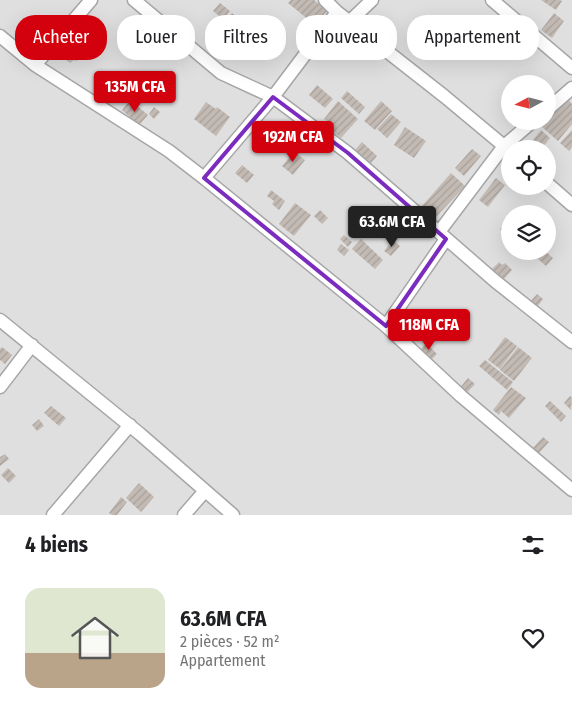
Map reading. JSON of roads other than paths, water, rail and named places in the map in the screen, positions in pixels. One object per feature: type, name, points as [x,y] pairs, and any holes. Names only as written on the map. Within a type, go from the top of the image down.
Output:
[{"type":"street","points":[[35,65],[91,0]]},
{"type":"street","points":[[134,0],[221,73],[273,98],[348,153],[496,281],[572,342]]},
{"type":"street","points":[[325,0],[341,15]]},
{"type":"street","points":[[356,15],[372,0]]},
{"type":"street","points":[[492,0],[572,68]]},
{"type":"street","points":[[204,178],[273,98],[337,12]]},
{"type":"street","points":[[0,36],[35,65],[169,151],[204,178],[386,326],[461,396],[572,490]]},
{"type":"street","points":[[397,59],[501,144]]},
{"type":"street","points":[[556,102],[572,88]]},
{"type":"street","points":[[515,140],[525,130]]},
{"type":"street","points":[[386,326],[443,236],[501,157]]},
{"type":"street","points":[[556,191],[572,205]]},
{"type":"street","points":[[0,320],[130,426],[204,492],[233,515]]},
{"type":"street","points":[[0,387],[32,345]]},
{"type":"street","points":[[53,515],[130,426]]},
{"type":"street","points":[[184,515],[204,492]]}]
